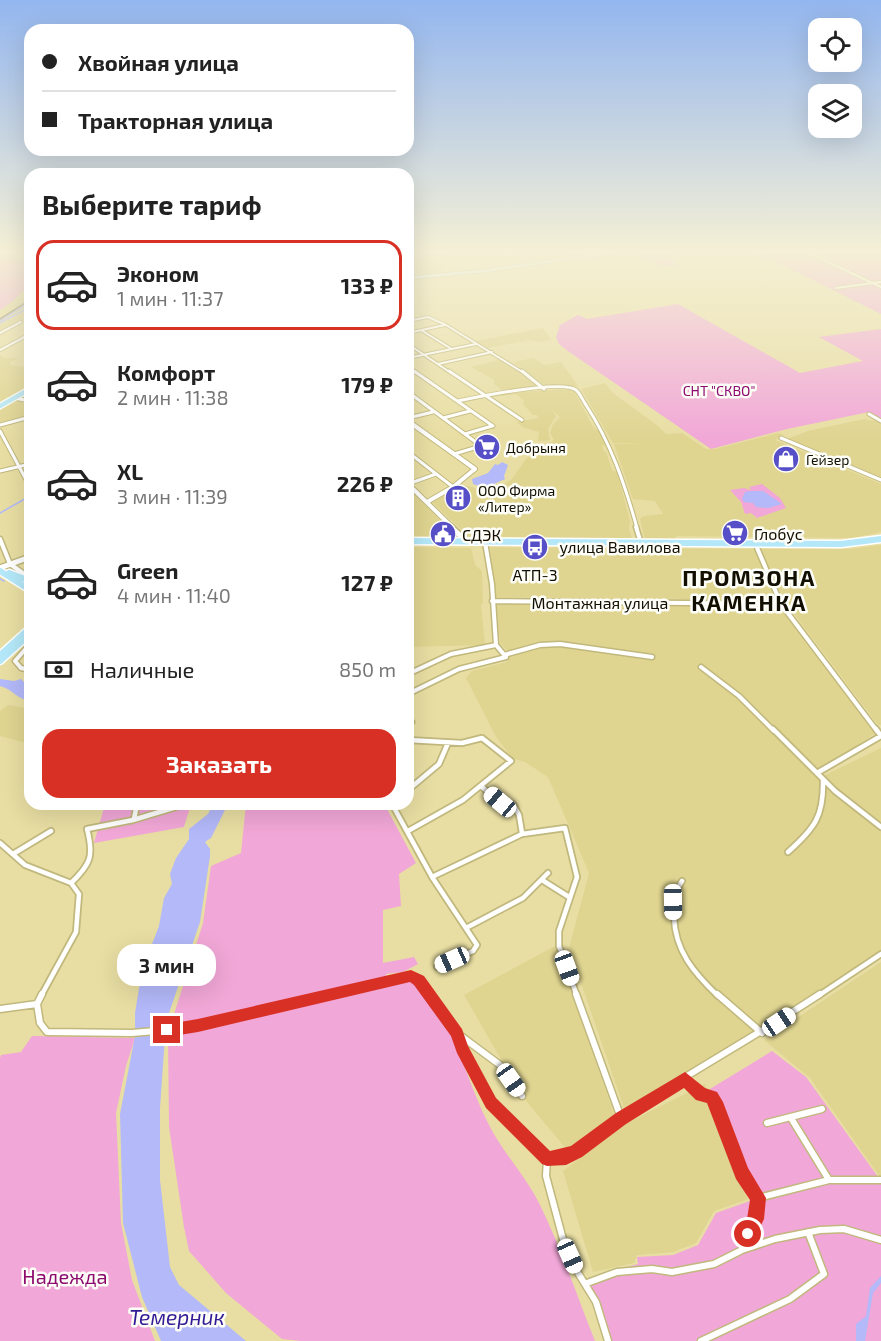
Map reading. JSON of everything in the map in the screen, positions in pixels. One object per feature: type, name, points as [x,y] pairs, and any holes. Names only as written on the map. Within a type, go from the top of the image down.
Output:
[{"type":"main road","points":[[0,406],[24,392]]},
{"type":"main road","name":"улица Вавилова","points":[[414,542],[835,546],[881,540]]},
{"type":"main road","name":"улица Вавилова","points":[[485,543],[755,545]]},
{"type":"main road","points":[[0,570],[24,578]]},
{"type":"main road","points":[[0,570],[24,586]]},
{"type":"main road","points":[[0,659],[24,634]]},
{"type":"main road","points":[[0,659],[24,640]]},
{"type":"street","points":[[414,320],[430,317],[446,325],[515,366],[544,389]]},
{"type":"street","points":[[0,333],[21,322]]},
{"type":"street","points":[[414,332],[446,325]]},
{"type":"street","points":[[421,330],[451,348]]},
{"type":"street","points":[[0,350],[24,337]]},
{"type":"street","points":[[414,356],[477,343]]},
{"type":"street","points":[[414,348],[522,420]]},
{"type":"street","points":[[438,364],[492,352]]},
{"type":"street","points":[[414,371],[493,426],[464,434]]},
{"type":"street","name":"улица Вавилова","points":[[458,401],[511,390],[567,387],[576,390],[603,431],[627,493],[641,543]]},
{"type":"street","points":[[414,396],[481,446],[454,454]]},
{"type":"street","points":[[14,398],[24,400]]},
{"type":"street","points":[[414,418],[434,411]]},
{"type":"street","points":[[443,418],[471,411]]},
{"type":"street","points":[[869,414],[881,421]]},
{"type":"street","points":[[0,425],[24,419]]},
{"type":"street","points":[[414,424],[475,469],[453,487],[427,502]]},
{"type":"street","points":[[0,431],[24,476]]},
{"type":"street","points":[[782,438],[881,480]]},
{"type":"street","points":[[467,450],[473,455]]},
{"type":"street","points":[[414,457],[453,487]]},
{"type":"street","points":[[0,471],[24,465]]},
{"type":"street","points":[[414,482],[437,474]]},
{"type":"street","points":[[414,490],[466,543]]},
{"type":"street","points":[[0,539],[10,564],[24,575]]},
{"type":"street","points":[[485,543],[492,584],[496,645],[504,656]]},
{"type":"street","points":[[755,545],[781,604],[881,736],[817,773]]},
{"type":"street","points":[[0,570],[24,559]]},
{"type":"street","name":"Монтажная улица","points":[[492,601],[781,604]]},
{"type":"street","points":[[414,691],[459,669],[540,645],[560,644],[652,657]]},
{"type":"street","points":[[414,671],[451,654],[496,645]]},
{"type":"street","points":[[24,651],[15,661],[24,669]]},
{"type":"street","points":[[701,667],[739,696],[835,791],[881,826]]},
{"type":"street","points":[[408,831],[438,817],[482,787],[511,761],[483,738],[476,738],[461,744],[414,740]]},
{"type":"street","points":[[414,785],[439,764],[448,743]]},
{"type":"street","points":[[788,852],[814,829],[824,797],[823,779]]},
{"type":"street","points":[[482,787],[500,802],[513,804],[519,815],[522,834]]},
{"type":"street","points":[[133,820],[136,810]]},
{"type":"street","points":[[71,883],[91,862],[93,850],[87,829],[168,810]]},
{"type":"street","points":[[396,810],[432,877],[477,945],[473,951],[437,966]]},
{"type":"street","points":[[432,877],[522,834],[565,828],[577,877],[559,931],[559,946],[621,1118]]},
{"type":"street","points":[[13,855],[51,831]]},
{"type":"street","points":[[0,843],[25,865],[71,883],[79,894],[76,932],[37,1004],[40,1023],[47,1032],[134,1033],[167,1030],[198,1025],[411,976],[419,980],[457,1033],[462,1048],[491,1103],[547,1159],[546,1176],[564,1243],[575,1268],[596,1302],[608,1341]]},
{"type":"street","points":[[466,928],[523,898],[548,873]]},
{"type":"street","points":[[542,880],[569,897]]},
{"type":"street","points":[[682,881],[676,889],[673,902],[675,937],[681,953],[704,981],[762,1033]]},
{"type":"street","points":[[547,1159],[566,1157],[621,1118],[762,1033],[881,954]]},
{"type":"street","points":[[0,1009],[37,1004]]},
{"type":"street","points":[[457,1033],[500,1065],[522,1096]]},
{"type":"street","points":[[685,1080],[701,1095],[711,1097],[716,1102],[742,1173],[758,1198],[755,1219],[742,1250]]},
{"type":"street","points":[[767,1124],[822,1109]]},
{"type":"street","points":[[791,1118],[829,1180]]},
{"type":"street","points":[[758,1198],[829,1180],[881,1180]]},
{"type":"street","points":[[586,1283],[617,1272],[652,1269],[672,1272],[714,1264],[742,1250],[808,1232],[844,1229],[881,1240]]},
{"type":"street","points":[[701,1341],[790,1299],[824,1274],[808,1232]]},
{"type":"shaded area","points":[[0,316],[24,316],[24,321],[0,332]]},
{"type":"shaded area","points":[[543,328],[551,340],[539,342],[530,340],[488,348],[476,341]]},
{"type":"shaded area","points":[[0,355],[4,358],[19,358],[10,362],[10,365],[24,367],[24,390],[0,404]]},
{"type":"shaded area","points":[[534,358],[544,365],[561,362],[578,386],[547,387],[513,362]]},
{"type":"shaded area","points":[[502,359],[539,387],[502,390],[493,383],[495,382],[493,379],[471,367]]},
{"type":"shaded area","points":[[605,383],[613,393],[666,434],[682,433],[706,449],[715,449],[779,433],[784,435],[775,440],[881,484],[881,532],[852,538],[677,536],[675,539],[645,540],[640,519],[643,516],[663,514],[655,501],[633,499],[614,444],[648,444],[613,443],[581,389]],"holes":[[[749,487],[785,508],[757,518],[751,512],[745,513],[741,502],[730,490],[752,490]]]},
{"type":"shaded area","points":[[573,389],[592,425],[595,429],[600,430],[605,445],[602,446],[604,452],[606,452],[612,470],[617,472],[630,521],[632,539],[471,539],[432,502],[434,499],[464,485],[491,492],[511,480],[526,459],[554,440],[550,433],[553,424],[560,417],[552,410],[556,416],[548,429],[550,440],[538,441],[539,432],[523,427],[517,422],[539,418],[537,415],[533,415],[523,404],[524,401],[516,394],[502,396],[497,393]]},
{"type":"shaded area","points":[[16,400],[24,402],[24,417],[0,423],[0,409]]},
{"type":"shaded area","points":[[864,419],[881,422],[881,477],[787,439],[808,431]]},
{"type":"shaded area","points":[[414,494],[451,531],[451,537],[414,537]]},
{"type":"shaded area","points":[[881,545],[881,725],[878,725],[782,598],[760,549],[850,549]]},
{"type":"shaded area","points":[[414,547],[471,548],[475,565],[482,571],[483,603],[481,605],[485,645],[414,647]]},
{"type":"shaded area","points":[[490,547],[754,549],[777,601],[495,597]]},
{"type":"shaded area","points":[[496,604],[781,606],[877,732],[819,771],[825,775],[881,748],[881,953],[695,1074],[624,1108],[569,948],[589,873],[548,777],[525,762],[512,758],[495,735],[466,678],[472,671],[507,662],[509,653],[500,643]]},
{"type":"shaded area","points":[[8,705],[24,708],[24,742],[0,736],[0,711]]},
{"type":"shaded area","points":[[555,946],[616,1120],[568,1151],[522,1096],[464,995]]},
{"type":"shaded area","points":[[881,962],[880,1177],[810,1078],[764,1040]]},
{"type":"shaded area","points":[[705,1084],[748,1199],[714,1211],[696,1243],[673,1252],[637,1255],[634,1263],[593,1272],[563,1171],[627,1123]]},
{"type":"green space","name":"СНТ \"СКВО\"","points":[[577,316],[587,319],[608,316],[698,316],[800,373],[863,361],[819,337],[881,329],[881,419],[869,412],[787,429],[711,449],[559,344],[556,337],[560,325]]},
{"type":"green space","points":[[762,484],[780,498],[786,508],[757,518],[751,513],[745,514],[741,502],[730,490],[744,488],[751,490],[749,487]]},
{"type":"green space","points":[[103,810],[189,810],[184,827],[94,843]]},
{"type":"green space","points":[[245,810],[388,810],[416,863],[399,874],[401,906],[383,910],[383,963],[414,957],[418,964],[403,972],[386,974],[388,982],[411,979],[437,1009],[456,1046],[488,1123],[528,1184],[548,1221],[595,1341],[301,1341],[282,1339],[226,1293],[189,1251],[169,1127],[168,1033],[203,923],[211,866],[241,853]]},
{"type":"green space","name":"Надежда","points":[[32,1036],[135,1038],[126,1066],[116,1113],[121,1223],[132,1280],[155,1341],[0,1341],[0,1058],[1,1055],[21,1052]]},
{"type":"green space","points":[[772,1051],[806,1077],[881,1181],[881,1341],[607,1341],[590,1283],[617,1270],[638,1264],[637,1257],[673,1255],[698,1245],[716,1213],[750,1201],[710,1089]]},
{"type":"water","points":[[502,462],[508,465],[505,479],[485,488],[473,484],[472,479],[488,473],[495,464]]},
{"type":"water","points":[[763,491],[782,504],[768,508],[756,507],[753,503],[744,502],[742,499],[745,492]]},
{"type":"water","points":[[0,679],[14,681],[21,679],[24,682],[24,699],[8,689],[0,686]]},
{"type":"water","name":"Темерник","points":[[210,810],[225,810],[211,838],[205,842],[210,849],[210,856],[200,922],[166,1022],[160,1108],[160,1180],[170,1267],[179,1285],[246,1341],[161,1341],[142,1297],[123,1223],[120,1114],[135,1036],[135,1013],[142,970],[159,926],[164,898],[172,884],[170,874],[176,858],[189,839],[189,829]]},
{"type":"water","points":[[881,1276],[881,1283],[873,1293],[865,1341],[856,1341],[856,1324],[866,1316],[870,1288]]},
{"type":"waterway","points":[[0,321],[9,316]]},
{"type":"waterway","points":[[0,323],[14,316]]},
{"type":"waterway","points":[[0,513],[24,499]]},
{"type":"waterway","points":[[0,579],[4,581]]},
{"type":"railway","points":[[0,319],[5,316]]},
{"type":"place","name":"Добрыня","points":[[487,447]]},
{"type":"place","name":"Гейзер","points":[[786,459]]},
{"type":"place","name":"ООО Фирма «Литер»","points":[[458,498]]},
{"type":"place","name":"Глобус","points":[[735,533]]},
{"type":"place","name":"СДЭК","points":[[443,534]]},
{"type":"place","name":"АТП-3","points":[[535,547]]},
{"type":"district","name":"ПРОМЗОНА КАМЕНКА","points":[[749,590]]},
{"type":"route","points":[[167,1030],[291,1004],[380,981],[411,976],[419,980],[457,1033],[462,1048],[491,1103],[547,1159],[566,1157],[576,1152],[621,1118],[685,1080],[701,1095],[711,1097],[716,1102],[742,1173],[758,1198],[755,1219],[748,1234]]}]
